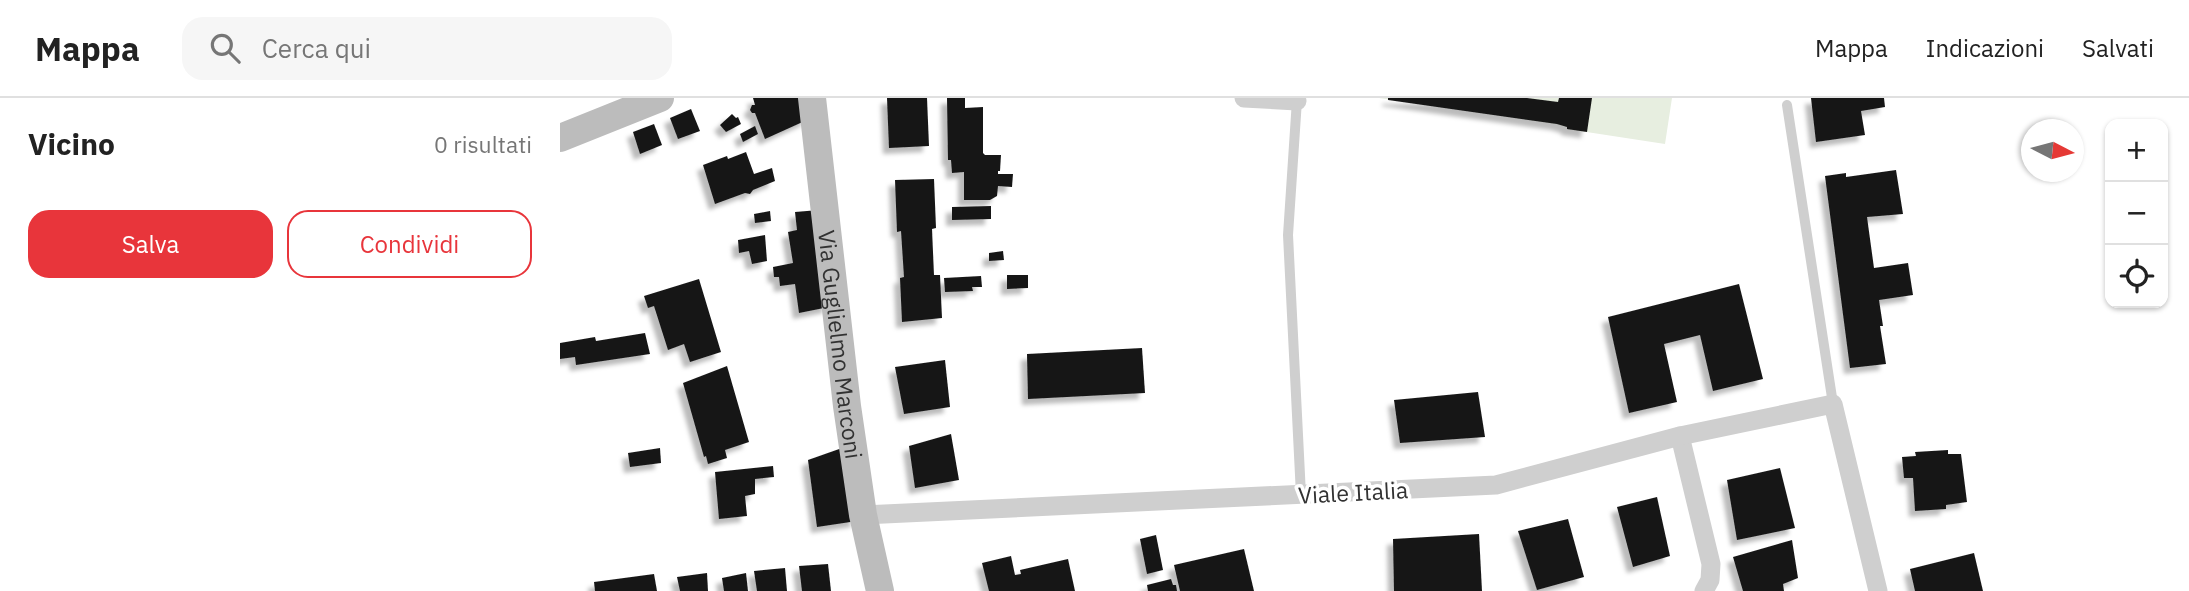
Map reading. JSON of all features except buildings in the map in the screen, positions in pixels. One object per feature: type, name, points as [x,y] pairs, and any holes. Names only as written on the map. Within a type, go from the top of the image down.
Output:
[{"type":"street","points":[[560,138],[660,98]]},
{"type":"street","name":"Via Guglielmo Marconi","points":[[812,98],[847,406],[863,515],[880,591]]},
{"type":"street","points":[[1244,98],[1297,99]]},
{"type":"street","points":[[1833,404],[1878,591]]},
{"type":"street","name":"Viale Italia","points":[[863,515],[1496,485],[1680,436],[1833,404]]},
{"type":"street","points":[[1680,436],[1711,564],[1710,580],[1703,591]]},
{"type":"lane","points":[[1297,99],[1288,235],[1301,495]]},
{"type":"lane","points":[[1787,105],[1833,404]]},
{"type":"shaded area","points":[[1379,98],[1672,98],[1665,144],[1567,129],[1556,124]]}]
